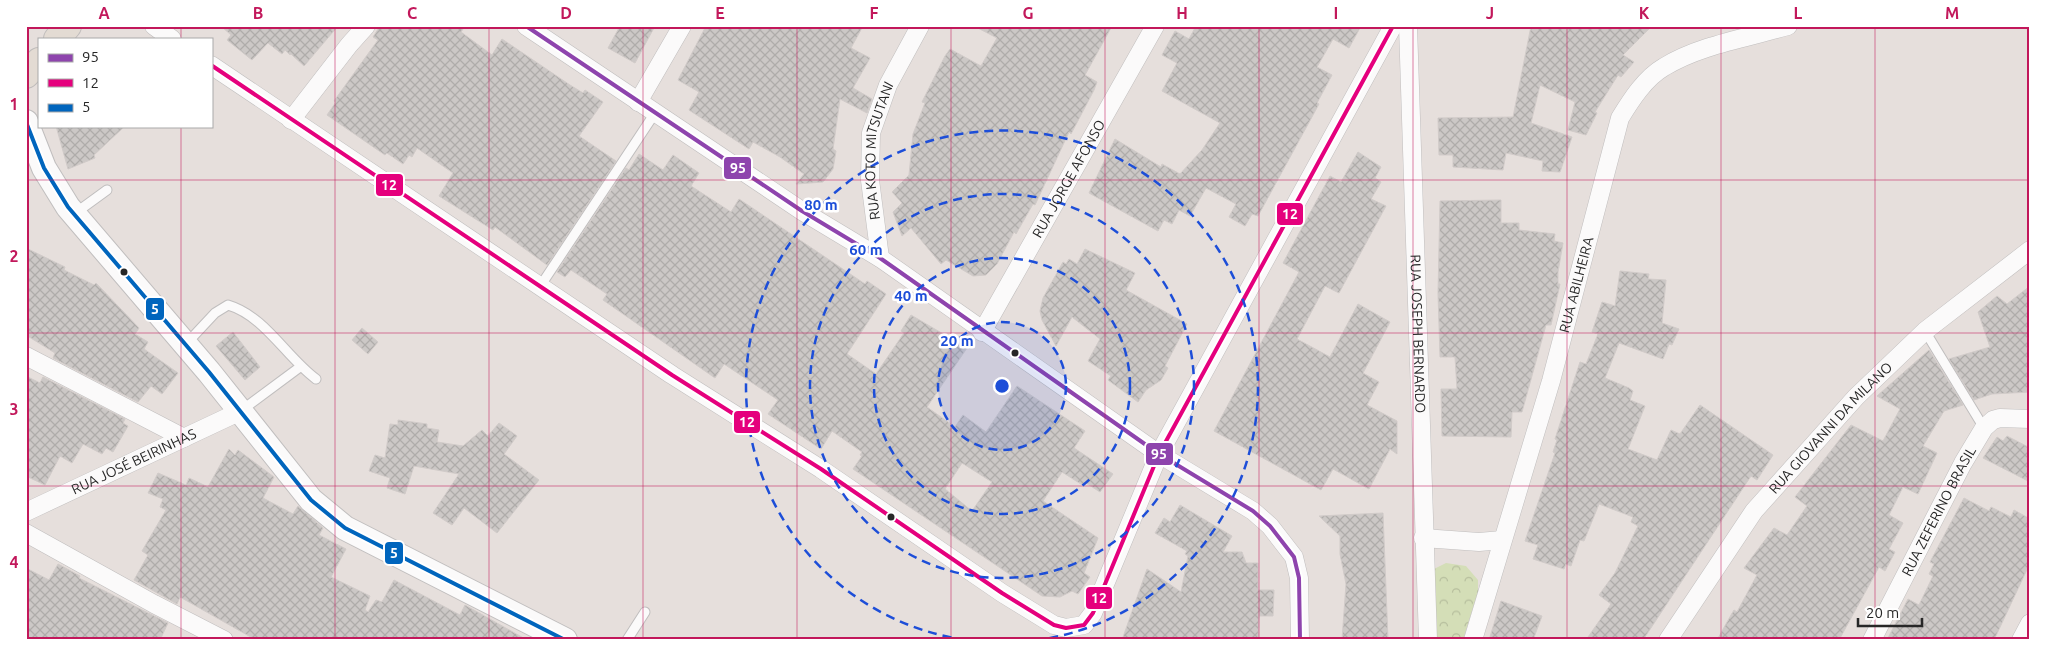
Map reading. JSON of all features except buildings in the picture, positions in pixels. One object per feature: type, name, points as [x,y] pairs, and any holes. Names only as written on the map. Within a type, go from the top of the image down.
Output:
[{"type":"main road","points":[[26,75],[38,62]]},
{"type":"main road","points":[[26,122],[44,168],[58,193],[241,410],[311,500],[345,528],[565,640]]},
{"type":"street","points":[[154,26],[171,38]]},
{"type":"street","points":[[291,120],[366,26]]},
{"type":"street","points":[[526,26],[802,211],[880,258],[982,332],[1160,454],[1253,511],[1286,544],[1294,557],[1299,578],[1300,640]]},
{"type":"street","points":[[638,102],[682,26]]},
{"type":"street","name":"RUA KOTO MITSUTANI","points":[[880,258],[870,180],[871,133],[888,85],[920,26]]},
{"type":"street","name":"RUA JORGE AFONSO","points":[[982,332],[1155,26]]},
{"type":"street","points":[[212,66],[541,285],[672,375],[820,469],[1002,594],[1054,625],[1080,634],[1093,613],[1160,454],[1393,26]]},
{"type":"street","name":"RUA JOSEPH BERNARDO","points":[[1408,26],[1428,640]]},
{"type":"street","name":"RUA ABILHEIRA","points":[[1473,640],[1551,381],[1620,118],[1634,96],[1663,67],[1691,54],[1788,26]]},
{"type":"street","name":"RUA GIOVANNI DA MILANO","points":[[1668,640],[1754,511],[1856,397],[1925,331],[2030,250]]},
{"type":"street","points":[[26,356],[184,438]]},
{"type":"street","name":"RUA JOSÉ BEIRINHAS","points":[[26,512],[241,410]]},
{"type":"street","points":[[1984,428],[2000,418],[2030,419]]},
{"type":"street","name":"RUA ZEFERINO BRASIL","points":[[1872,640],[1963,462],[1984,428]]},
{"type":"street","points":[[26,533],[154,604],[224,640]]},
{"type":"street","points":[[1424,538],[1479,542],[1502,540]]},
{"type":"street","points":[[2021,640],[2030,623]]},
{"type":"lane","points":[[541,285],[655,113]]},
{"type":"lane","points":[[74,214],[107,190]]},
{"type":"lane","points":[[186,344],[215,313],[228,305],[239,308],[269,333],[300,367],[316,379]]},
{"type":"lane","points":[[1925,331],[1984,428]]},
{"type":"lane","points":[[241,410],[300,367]]},
{"type":"lane","points":[[627,640],[645,612]]},
{"type":"green space","points":[[1446,563],[1466,566],[1478,580],[1478,592],[1463,640],[1434,640],[1432,570]]},
{"type":"transit line","name":"95","points":[[526,26],[802,211],[880,258],[1159,454],[1253,511],[1270,526],[1294,557],[1299,578],[1300,640]]},
{"type":"transit line","name":"12","points":[[212,66],[672,375],[821,469],[1002,593],[1054,625],[1066,628],[1084,625],[1093,613],[1159,454],[1393,26]]},
{"type":"transit line","name":"5","points":[[26,122],[44,168],[68,207],[209,372],[311,500],[345,528],[565,640]]}]
